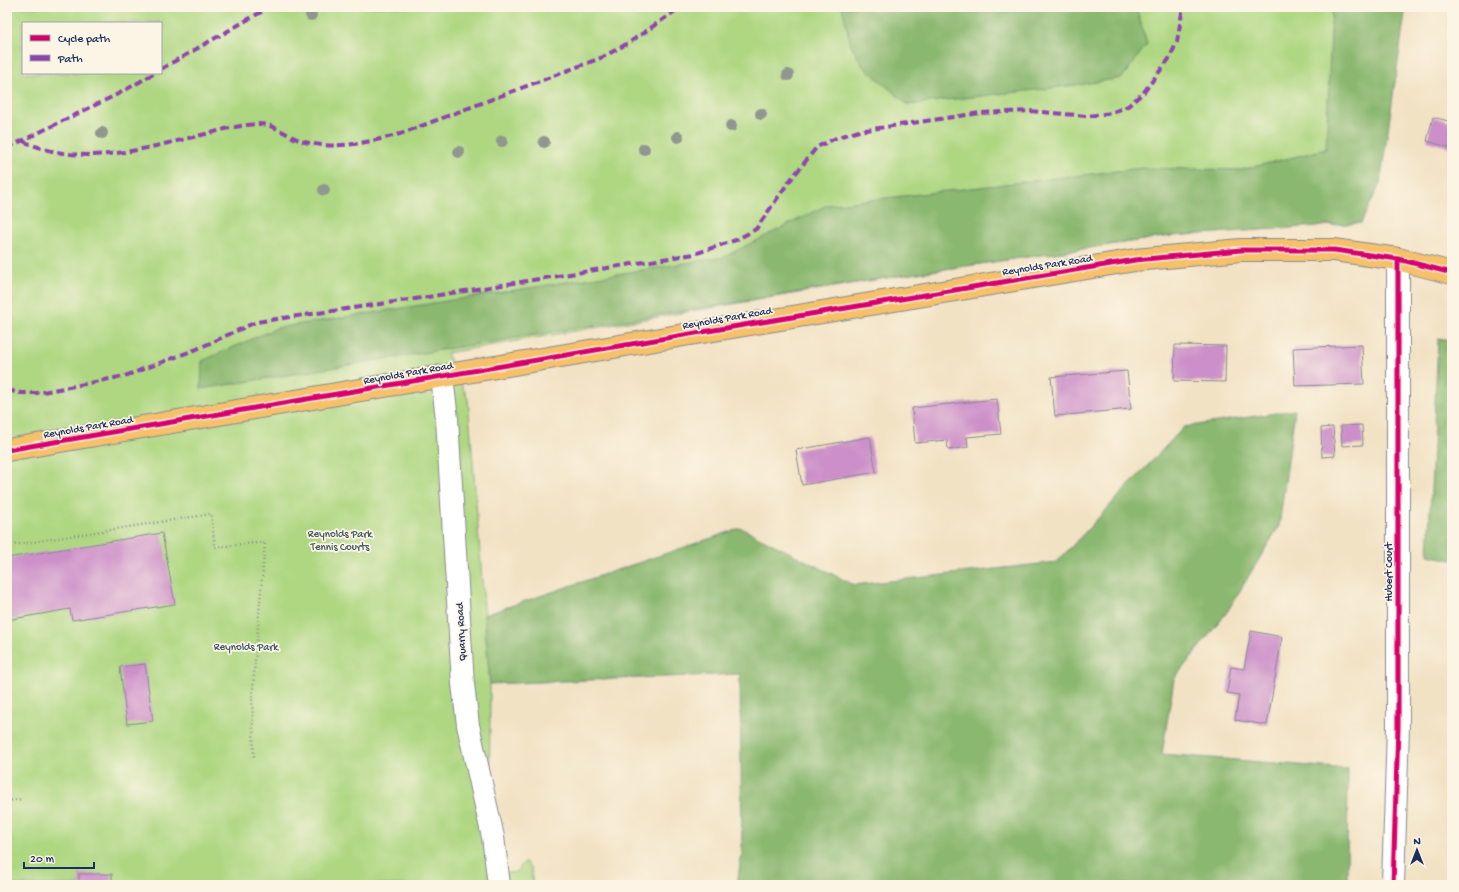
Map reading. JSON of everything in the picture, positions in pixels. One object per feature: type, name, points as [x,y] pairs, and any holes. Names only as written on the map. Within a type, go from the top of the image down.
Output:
[{"type":"main road","name":"Reynolds Park Road","points":[[7,450],[1134,260],[1241,250],[1296,248],[1334,250],[1398,259],[1452,273]]},
{"type":"street","name":"Hubert Court","points":[[1393,885],[1398,727],[1398,259]]},
{"type":"street","name":"Quarry Road","points":[[442,377],[447,419],[468,725],[493,837],[499,885]]},
{"type":"path","points":[[7,546],[211,514],[215,547],[265,542],[252,698],[254,758]]},
{"type":"path","points":[[7,801],[22,799]]},
{"type":"green space","name":"Reynolds Park","points":[[7,7],[1348,7],[1361,223],[1170,236],[904,275],[447,353],[468,399],[490,684],[489,876],[516,872],[525,861],[531,870],[533,885],[7,885]]},
{"type":"green space","points":[[842,7],[1136,7],[1147,44],[1122,78],[1069,86],[908,105],[863,66],[851,45]]},
{"type":"green space","points":[[1332,7],[1406,7],[1380,184],[1361,223],[1170,236],[904,275],[201,389],[202,361],[277,328],[724,257],[827,205],[1142,168],[1241,170],[1326,149]]},
{"type":"green space","points":[[1438,339],[1452,341],[1452,560],[1428,555]]},
{"type":"green space","points":[[1295,410],[1279,526],[1227,612],[1174,679],[1162,754],[1348,769],[1347,885],[737,885],[742,851],[740,674],[490,684],[484,615],[741,528],[854,585],[1057,562],[1184,427]]},
{"type":"building","points":[[1433,117],[1452,122],[1452,148],[1427,141]]},
{"type":"building","points":[[1175,345],[1226,346],[1225,382],[1174,381]]},
{"type":"building","points":[[1362,345],[1364,384],[1295,386],[1293,348]]},
{"type":"building","points":[[1127,371],[1131,409],[1055,416],[1051,377]]},
{"type":"building","points":[[997,399],[1001,434],[967,437],[968,447],[948,450],[947,440],[915,443],[912,408]]},
{"type":"building","points":[[1362,425],[1363,445],[1342,446],[1341,426]]},
{"type":"building","points":[[1333,427],[1335,456],[1322,457],[1321,428]]},
{"type":"building","points":[[870,437],[876,472],[802,485],[796,450]]},
{"type":"building","points":[[162,533],[175,604],[72,620],[70,609],[7,620],[7,558]]},
{"type":"building","points":[[1251,631],[1282,637],[1267,725],[1235,720],[1239,695],[1227,693],[1231,667],[1244,669]]},
{"type":"building","points":[[145,664],[153,721],[127,724],[120,667]]},
{"type":"building","points":[[79,874],[112,874],[112,885],[79,885]]},
{"type":"marked path","points":[[162,68],[270,7]]},
{"type":"marked path","points":[[23,141],[46,150],[70,154],[93,155],[140,149],[233,127],[257,124],[269,126],[296,139],[314,144],[339,145],[376,140],[400,134],[603,57],[630,42],[681,7]]},
{"type":"marked path","points":[[7,390],[21,393],[38,393],[125,376],[197,349],[256,322],[415,299],[694,254],[736,240],[756,229],[788,183],[817,147],[838,137],[859,131],[980,113],[1030,111],[1087,116],[1111,113],[1128,106],[1144,92],[1169,59],[1177,42],[1183,7]]},
{"type":"marked path","points":[[7,148],[120,93],[153,74]]},
{"type":"cycle path","points":[[7,450],[1135,260],[1241,250],[1334,250],[1398,259],[1452,273]]},
{"type":"cycle path","points":[[1393,885],[1398,727],[1398,259]]},
{"type":"park label","name":"Reynolds Park Tennis Courts","points":[[340,539]]}]
